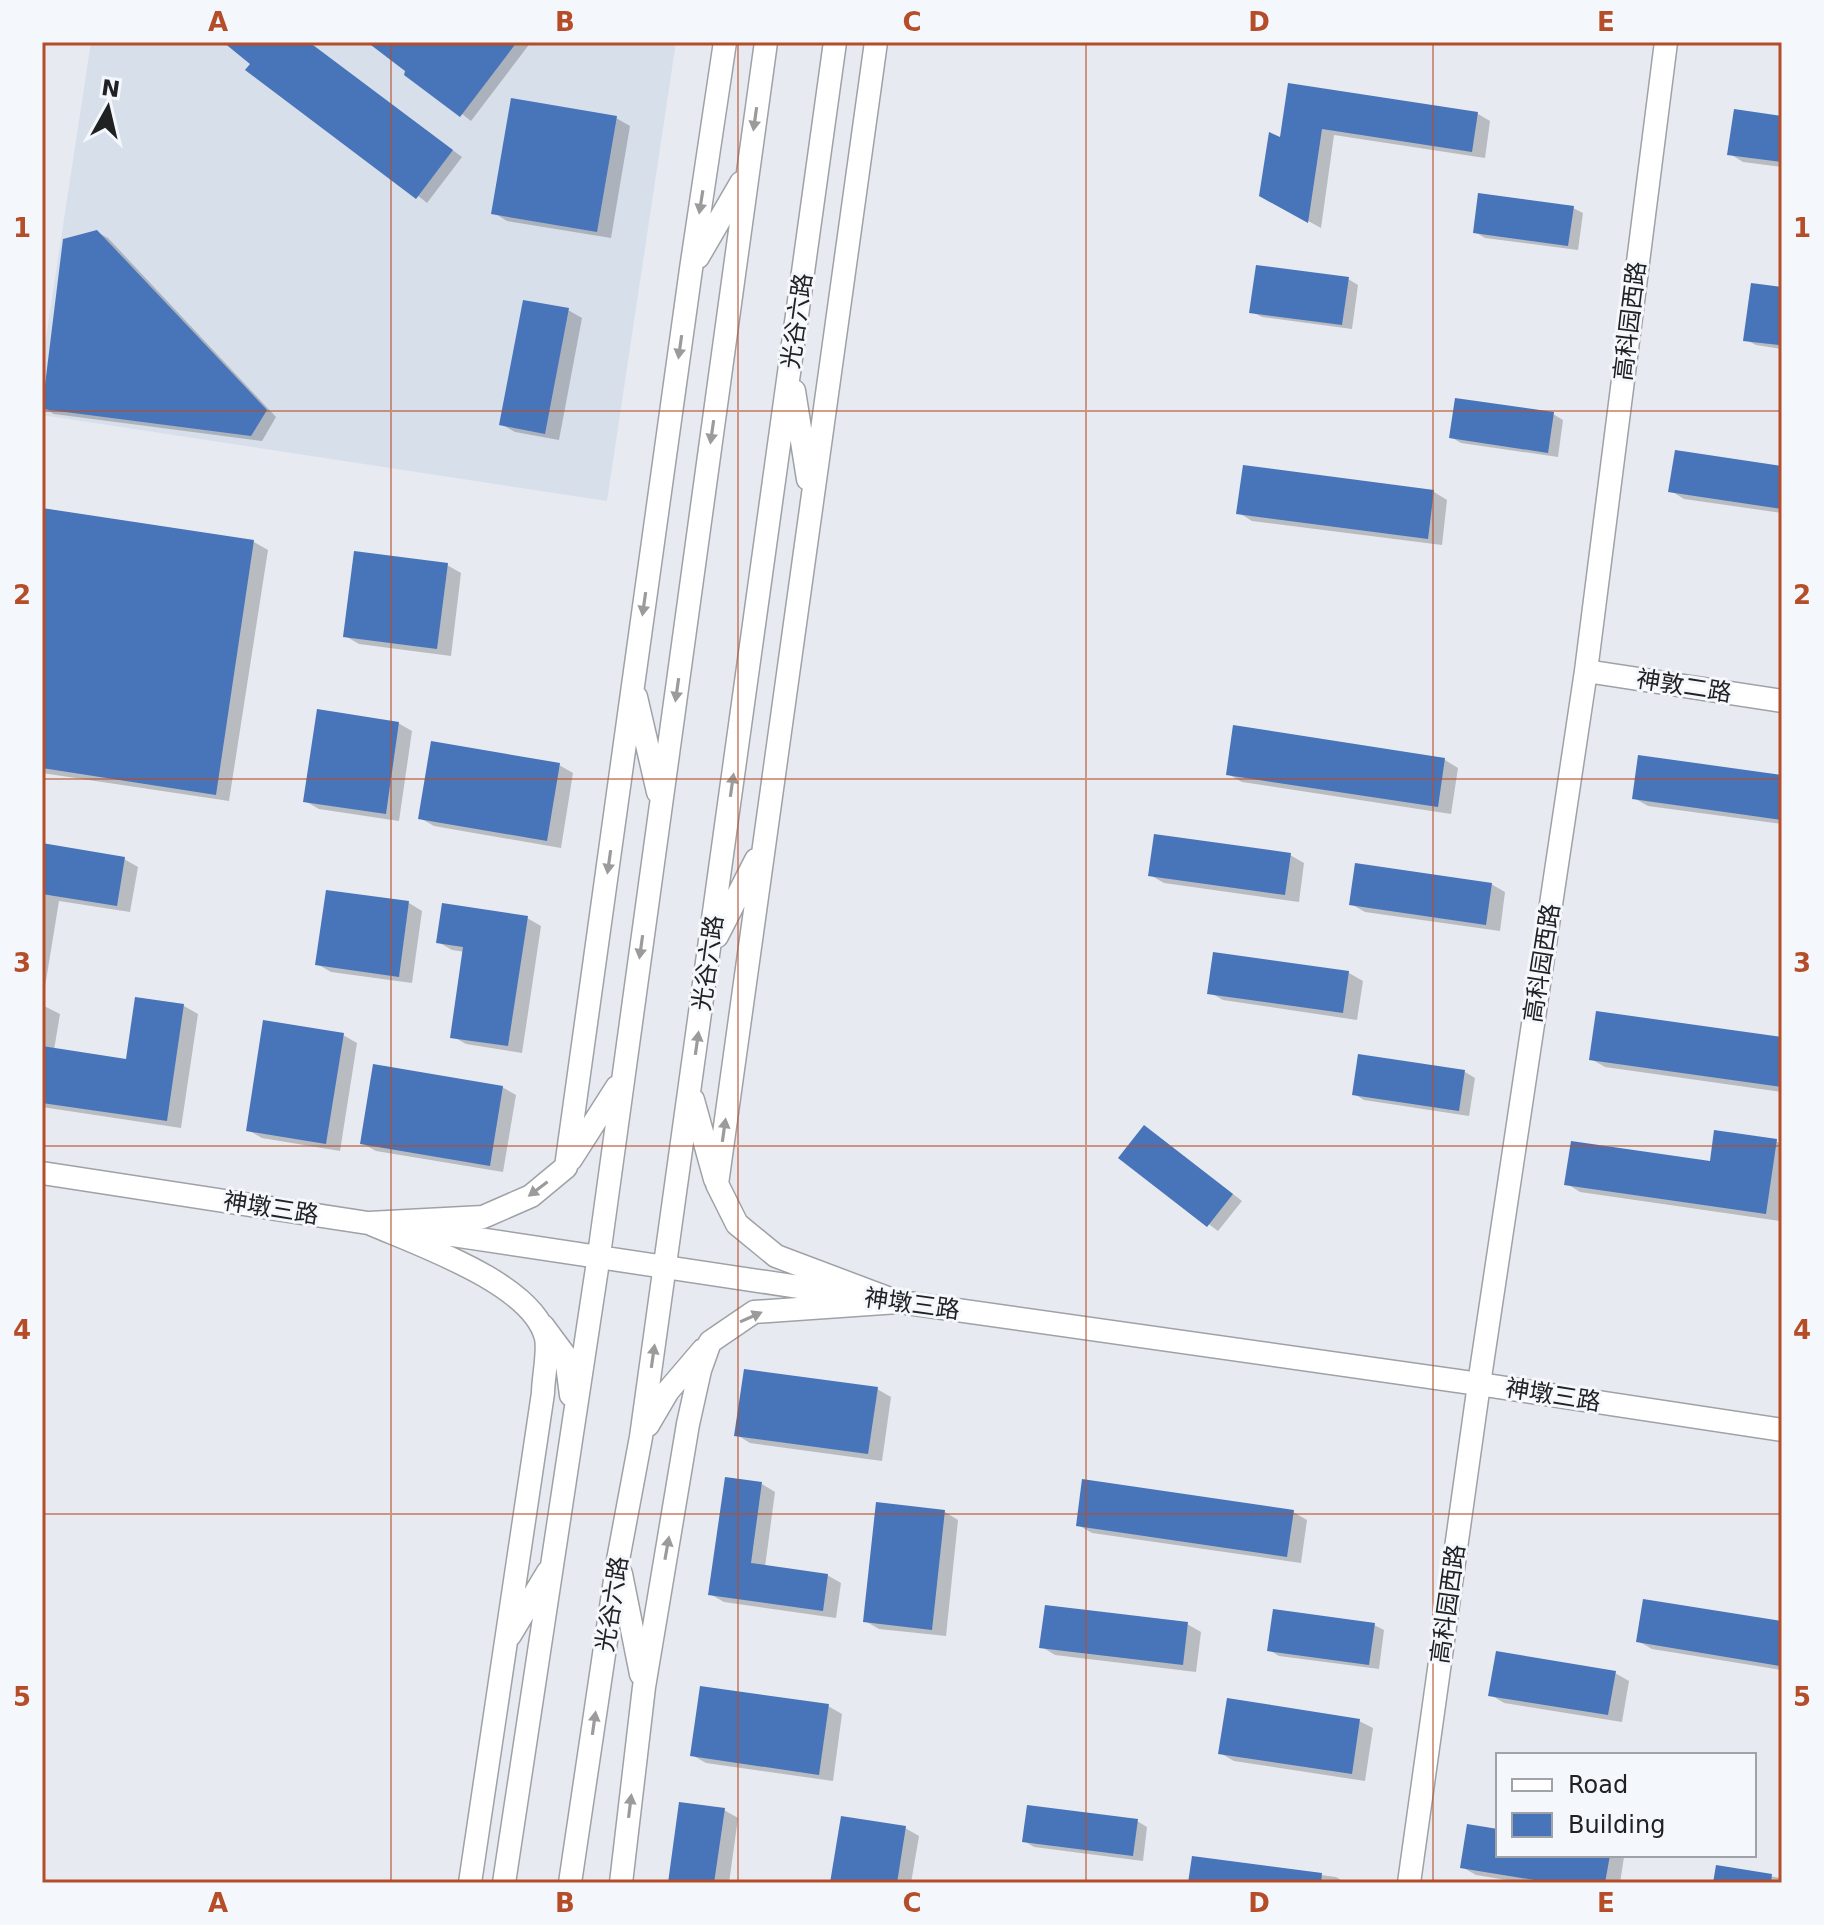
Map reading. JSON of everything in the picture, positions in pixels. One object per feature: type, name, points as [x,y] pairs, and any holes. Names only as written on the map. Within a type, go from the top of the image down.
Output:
[{"type":"street","points":[[566,1167],[725,42]]},
{"type":"street","points":[[717,1184],[876,42]]},
{"type":"street","name":"高科园西路","points":[[1409,1883],[1479,1384],[1586,671],[1666,42]]},
{"type":"street","points":[[504,1883],[599,1255],[766,45]]},
{"type":"street","name":"光谷六路","points":[[570,1883],[618,1560],[641,1437],[836,49]]},
{"type":"street","points":[[691,269],[748,172]]},
{"type":"street","points":[[790,367],[812,504]]},
{"type":"street","name":"神敦二路","points":[[1586,671],[1782,701]]},
{"type":"street","points":[[633,684],[661,805]]},
{"type":"street","points":[[709,951],[764,845]]},
{"type":"street","points":[[369,1223],[483,1217],[531,1196],[566,1167],[623,1076]]},
{"type":"street","points":[[690,1087],[717,1184],[737,1224],[776,1256],[898,1302]]},
{"type":"street","name":"神墩三路","points":[[42,1173],[898,1302],[1782,1430]]},
{"type":"street","points":[[369,1223],[488,1276],[530,1309],[566,1357],[575,1422]]},
{"type":"street","points":[[641,1437],[668,1391],[710,1342],[754,1312],[898,1302]]},
{"type":"street","points":[[470,1883],[543,1393],[546,1338],[530,1309]]},
{"type":"street","points":[[621,1883],[644,1687],[688,1424],[700,1370],[710,1342]]},
{"type":"street","points":[[618,1560],[644,1687]]},
{"type":"street","points":[[505,1643],[555,1561]]},
{"type":"shaded area","points":[[91,42],[676,42],[607,501],[42,415],[42,364]]},
{"type":"building","points":[[223,42],[309,42],[453,150],[416,199],[245,70],[250,64]]},
{"type":"building","points":[[367,42],[517,42],[460,117],[404,75],[405,71]]},
{"type":"building","points":[[1288,83],[1478,112],[1472,152],[1322,129],[1308,223],[1259,196],[1269,132],[1280,137]]},
{"type":"building","points":[[511,98],[617,116],[597,232],[491,214]]},
{"type":"building","points":[[1734,109],[1782,116],[1782,162],[1727,155]]},
{"type":"building","points":[[1478,193],[1574,206],[1568,246],[1473,233]]},
{"type":"building","points":[[97,230],[267,410],[251,436],[42,409],[63,239]]},
{"type":"building","points":[[1256,265],[1349,277],[1342,325],[1249,313]]},
{"type":"building","points":[[1751,283],[1782,287],[1779,345],[1743,341]]},
{"type":"building","points":[[523,300],[569,308],[545,434],[499,425]]},
{"type":"building","points":[[1455,398],[1554,412],[1548,453],[1449,438]]},
{"type":"building","points":[[1675,450],[1782,466],[1782,509],[1668,492]]},
{"type":"building","points":[[1243,465],[1434,490],[1428,539],[1236,514]]},
{"type":"building","points":[[42,508],[254,540],[216,795],[42,768]]},
{"type":"building","points":[[354,551],[448,563],[437,649],[343,637]]},
{"type":"building","points":[[317,709],[399,722],[386,814],[303,802]]},
{"type":"building","points":[[1233,725],[1445,758],[1438,807],[1226,775]]},
{"type":"building","points":[[431,741],[560,763],[547,841],[418,819]]},
{"type":"building","points":[[1638,755],[1782,775],[1782,820],[1632,799]]},
{"type":"building","points":[[1154,834],[1291,853],[1285,895],[1148,876]]},
{"type":"building","points":[[42,843],[125,857],[117,906],[42,894]]},
{"type":"building","points":[[1355,863],[1492,883],[1486,925],[1349,905]]},
{"type":"building","points":[[326,890],[409,901],[399,977],[315,965]]},
{"type":"building","points":[[442,903],[528,916],[508,1046],[450,1038],[463,947],[436,943]]},
{"type":"building","points":[[1213,952],[1349,971],[1343,1013],[1207,994]]},
{"type":"building","points":[[135,997],[184,1004],[167,1121],[42,1103],[42,1046],[126,1059]]},
{"type":"building","points":[[1596,1011],[1782,1037],[1782,1087],[1589,1060]]},
{"type":"building","points":[[263,1020],[344,1033],[326,1144],[246,1131]]},
{"type":"building","points":[[1358,1054],[1465,1070],[1459,1111],[1352,1095]]},
{"type":"building","points":[[373,1064],[503,1086],[490,1166],[360,1144]]},
{"type":"building","points":[[1144,1125],[1233,1194],[1207,1227],[1118,1158]]},
{"type":"building","points":[[1714,1130],[1777,1139],[1766,1214],[1564,1185],[1571,1141],[1710,1161]]},
{"type":"building","points":[[744,1369],[878,1387],[868,1454],[734,1436]]},
{"type":"building","points":[[725,1477],[762,1482],[751,1563],[828,1574],[823,1611],[708,1595]]},
{"type":"building","points":[[1082,1479],[1294,1510],[1287,1557],[1076,1526]]},
{"type":"building","points":[[876,1502],[945,1510],[932,1630],[863,1622]]},
{"type":"building","points":[[1643,1599],[1782,1621],[1780,1666],[1636,1642]]},
{"type":"building","points":[[1045,1605],[1188,1622],[1183,1665],[1039,1648]]},
{"type":"building","points":[[1273,1609],[1375,1623],[1369,1665],[1267,1651]]},
{"type":"building","points":[[1496,1651],[1616,1671],[1608,1715],[1488,1696]]},
{"type":"building","points":[[700,1686],[829,1704],[819,1775],[690,1756]]},
{"type":"building","points":[[1227,1698],[1360,1719],[1352,1774],[1218,1754]]},
{"type":"building","points":[[679,1802],[725,1808],[714,1883],[668,1883]]},
{"type":"building","points":[[1027,1805],[1138,1819],[1133,1856],[1022,1842]]},
{"type":"building","points":[[841,1816],[906,1826],[897,1883],[830,1883]]},
{"type":"building","points":[[1467,1824],[1496,1829],[1496,1857],[1610,1857],[1605,1883],[1553,1883],[1460,1868]]},
{"type":"building","points":[[1192,1856],[1322,1873],[1321,1883],[1188,1883]]},
{"type":"building","points":[[1716,1865],[1772,1874],[1771,1883],[1713,1883]]}]
